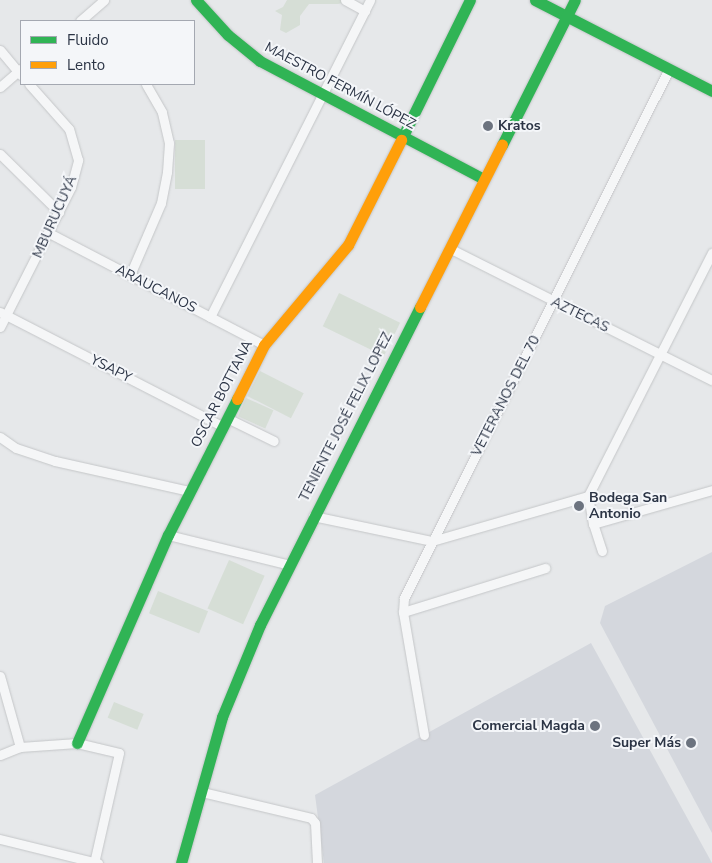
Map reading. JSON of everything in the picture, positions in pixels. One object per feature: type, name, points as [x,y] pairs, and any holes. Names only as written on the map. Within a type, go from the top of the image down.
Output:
[{"type":"street","points":[[90,18],[104,0]]},
{"type":"street","name":"MAESTRO FERMÍN LÓPEZ","points":[[196,0],[252,55],[323,95],[484,179]]},
{"type":"street","points":[[345,0],[364,11]]},
{"type":"street","points":[[210,317],[370,0]]},
{"type":"street","name":"OSCAR BOTTANA","points":[[77,743],[168,535],[264,345],[348,245],[470,0]]},
{"type":"street","points":[[535,0],[712,91]]},
{"type":"street","name":"TENIENTE JOSÉ FELIX LOPEZ","points":[[181,863],[222,717],[290,564],[575,0]]},
{"type":"street","points":[[0,50],[20,71],[0,87]]},
{"type":"street","name":"VETERANOS DEL 70","points":[[424,735],[403,612],[404,598],[669,69]]},
{"type":"street","name":"MBURUCUYÁ","points":[[0,327],[4,314],[49,233],[76,172],[75,142],[69,129],[30,85]]},
{"type":"street","points":[[130,276],[158,210],[168,172],[169,143],[162,112],[147,85]]},
{"type":"street","points":[[0,154],[59,212]]},
{"type":"street","name":"ARAUCANOS","points":[[49,233],[264,345]]},
{"type":"street","name":"AZTECAS","points":[[449,248],[553,302],[712,380]]},
{"type":"street","points":[[602,551],[592,524],[588,496],[712,253]]},
{"type":"street","name":"YSAPY","points":[[4,314],[224,422],[274,441]]},
{"type":"street","points":[[0,437],[16,448],[55,461],[189,491]]},
{"type":"street","points":[[592,524],[712,490]]},
{"type":"street","points":[[313,516],[432,540],[588,496]]},
{"type":"street","points":[[168,535],[290,564]]},
{"type":"street","points":[[403,612],[544,568]]},
{"type":"street","points":[[0,676],[20,747]]},
{"type":"street","points":[[0,755],[20,747],[77,743],[119,754],[95,863],[0,839]]},
{"type":"street","points":[[202,792],[311,818],[315,823],[317,863]]},
{"type":"shaded area","points":[[287,0],[354,0],[338,4],[309,4],[300,16],[300,25],[286,33],[280,30],[282,15],[275,11],[283,7]]},
{"type":"shaded area","points":[[175,140],[205,140],[205,189],[175,189]]},
{"type":"shaded area","points":[[339,293],[400,323],[384,356],[323,326]]},
{"type":"shaded area","points":[[260,371],[304,393],[291,418],[247,396]]},
{"type":"shaded area","points":[[246,398],[273,410],[265,428],[238,416]]},
{"type":"shaded area","points":[[712,552],[712,833],[600,623],[605,606]]},
{"type":"shaded area","points":[[229,560],[265,576],[243,624],[207,608]]},
{"type":"shaded area","points":[[158,591],[208,611],[199,633],[149,613]]},
{"type":"shaded area","points":[[591,643],[712,863],[324,863],[315,795]]},
{"type":"shaded area","points":[[114,702],[144,714],[137,730],[108,718]]},
{"type":"traffic: fast","points":[[196,0],[228,35],[260,61],[484,179]]},
{"type":"traffic: fast","points":[[401,140],[470,0]]},
{"type":"traffic: fast","points":[[535,0],[712,91]]},
{"type":"traffic: fast","points":[[502,145],[575,0]]},
{"type":"traffic: fast","points":[[181,863],[222,717],[260,625],[420,307]]},
{"type":"traffic: fast","points":[[77,743],[168,535],[237,399]]},
{"type":"traffic: slow","points":[[237,399],[264,345],[348,245],[401,140]]},
{"type":"traffic: slow","points":[[420,307],[502,145]]},
{"type":"place","name":"Kratos","points":[[488,126]]},
{"type":"place","name":"Bodega San Antonio","points":[[579,506]]},
{"type":"place","name":"Comercial Magda","points":[[595,726]]},
{"type":"place","name":"Super Más","points":[[691,743]]}]
